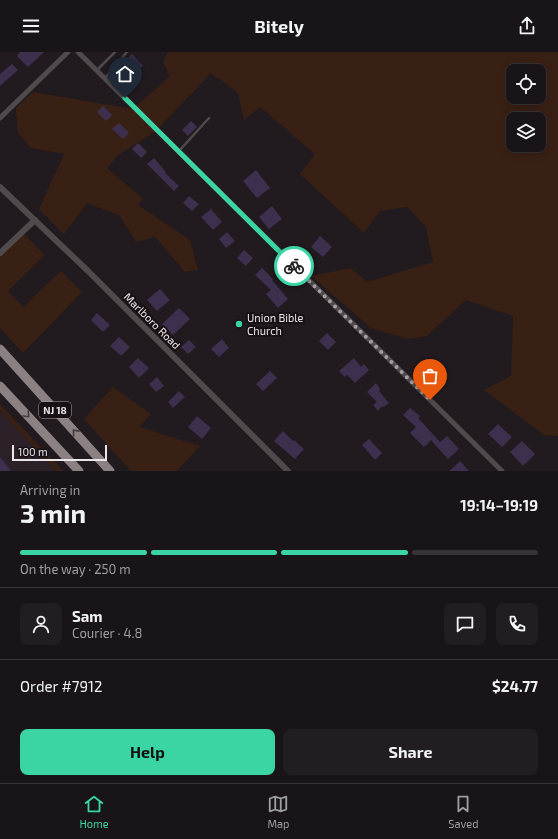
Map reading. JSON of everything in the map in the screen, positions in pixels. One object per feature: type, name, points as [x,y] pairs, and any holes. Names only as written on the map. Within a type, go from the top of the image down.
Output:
[{"type":"highway","name":"NJ 18","points":[[0,349],[110,471]]},
{"type":"highway","name":"NJ 18","points":[[0,386],[79,471]]},
{"type":"street","points":[[0,118],[68,52]]},
{"type":"street","points":[[78,52],[502,471]]},
{"type":"street","name":"Marlboro Road","points":[[0,187],[88,271],[288,471]]},
{"type":"street","points":[[0,253],[35,220]]},
{"type":"lane","points":[[96,70],[115,52]]},
{"type":"lane","points":[[105,78],[127,52]]},
{"type":"lane","points":[[178,151],[209,118]]},
{"type":"shaded area","points":[[168,52],[558,52],[558,436],[544,435],[484,390],[511,376],[513,316],[466,300],[427,336],[407,339],[371,328],[311,276],[351,268],[367,282],[433,262],[426,227],[407,207],[380,211],[364,233],[300,174],[315,154],[260,107],[244,120],[238,93],[211,73],[156,131],[117,156],[107,168],[143,199],[138,205],[190,240],[198,270],[185,272],[155,237],[136,242],[119,215],[87,203],[64,234],[39,209],[64,154],[31,148],[18,133],[16,108],[33,92],[133,109],[170,76],[163,62]]},
{"type":"shaded area","points":[[22,232],[45,255],[8,291],[23,307],[61,271],[82,292],[23,353],[0,328],[0,253]]},
{"type":"shaded area","points":[[113,387],[151,414],[140,427],[200,446],[177,471],[131,471],[84,419]]},
{"type":"shaded area","points":[[0,404],[63,471],[56,471],[0,411]]},
{"type":"shaded area","points":[[0,411],[56,471],[0,471]]},
{"type":"building","points":[[20,52],[44,52],[28,67],[17,56]]},
{"type":"building","points":[[132,54],[143,66],[136,72],[125,60]]},
{"type":"building","points":[[12,64],[18,70],[0,86],[0,74]]},
{"type":"building","points":[[103,106],[112,115],[106,121],[97,112]]},
{"type":"building","points":[[191,121],[197,127],[188,136],[182,130]]},
{"type":"building","points":[[119,123],[129,133],[123,139],[112,129]]},
{"type":"building","points":[[138,143],[147,152],[141,158],[132,149]]},
{"type":"building","points":[[154,158],[166,172],[165,173],[179,186],[174,191],[147,164]]},
{"type":"building","points":[[256,170],[270,188],[257,198],[243,181]]},
{"type":"building","points":[[189,196],[199,204],[192,211],[183,203]]},
{"type":"building","points":[[272,206],[282,219],[269,229],[259,217]]},
{"type":"building","points":[[211,209],[222,222],[213,230],[201,217]]},
{"type":"building","points":[[227,232],[235,241],[226,248],[219,239]]},
{"type":"building","points":[[320,236],[332,247],[323,257],[311,247]]},
{"type":"building","points":[[244,250],[253,258],[246,266],[237,258]]},
{"type":"building","points":[[262,268],[273,279],[272,280],[288,299],[278,308],[266,294],[271,290],[255,275]]},
{"type":"building","points":[[160,289],[170,300],[157,311],[147,300]]},
{"type":"building","points":[[179,308],[190,319],[173,335],[162,324]]},
{"type":"building","points":[[97,313],[110,325],[103,332],[91,320]]},
{"type":"building","points":[[327,333],[336,342],[328,350],[319,341]]},
{"type":"building","points":[[119,337],[130,347],[121,356],[110,346]]},
{"type":"building","points":[[222,339],[229,348],[219,357],[211,349]]},
{"type":"building","points":[[189,340],[196,347],[188,354],[181,347]]},
{"type":"building","points":[[138,358],[149,368],[139,378],[129,367]]},
{"type":"building","points":[[354,358],[361,367],[364,364],[369,370],[355,383],[347,375],[345,377],[339,371]]},
{"type":"building","points":[[270,371],[277,378],[263,391],[256,384]]},
{"type":"building","points":[[157,377],[164,386],[156,392],[149,384]]},
{"type":"building","points":[[376,383],[380,389],[379,391],[389,403],[384,407],[382,406],[378,411],[373,405],[377,402],[367,392]]},
{"type":"building","points":[[179,391],[185,397],[173,408],[168,402]]},
{"type":"building","points":[[410,408],[420,416],[418,418],[440,442],[447,436],[459,449],[448,459],[431,440],[424,447],[410,433],[416,427],[403,415]]},
{"type":"building","points":[[197,416],[211,428],[202,439],[188,427]]},
{"type":"building","points":[[498,424],[512,437],[502,447],[488,434]]},
{"type":"building","points":[[283,431],[304,449],[295,459],[274,441]]},
{"type":"building","points":[[369,439],[382,453],[375,460],[362,445]]},
{"type":"building","points":[[522,441],[535,454],[523,466],[510,452]]},
{"type":"building","points":[[0,457],[11,471],[0,471]]},
{"type":"building","points":[[460,461],[469,471],[449,471],[455,466]]},
{"type":"way so far","points":[[294,266],[430,400]]},
{"type":"place","name":"Union Bible Church","points":[[239,324]]},
{"type":"route","points":[[125,98],[294,266]]}]
